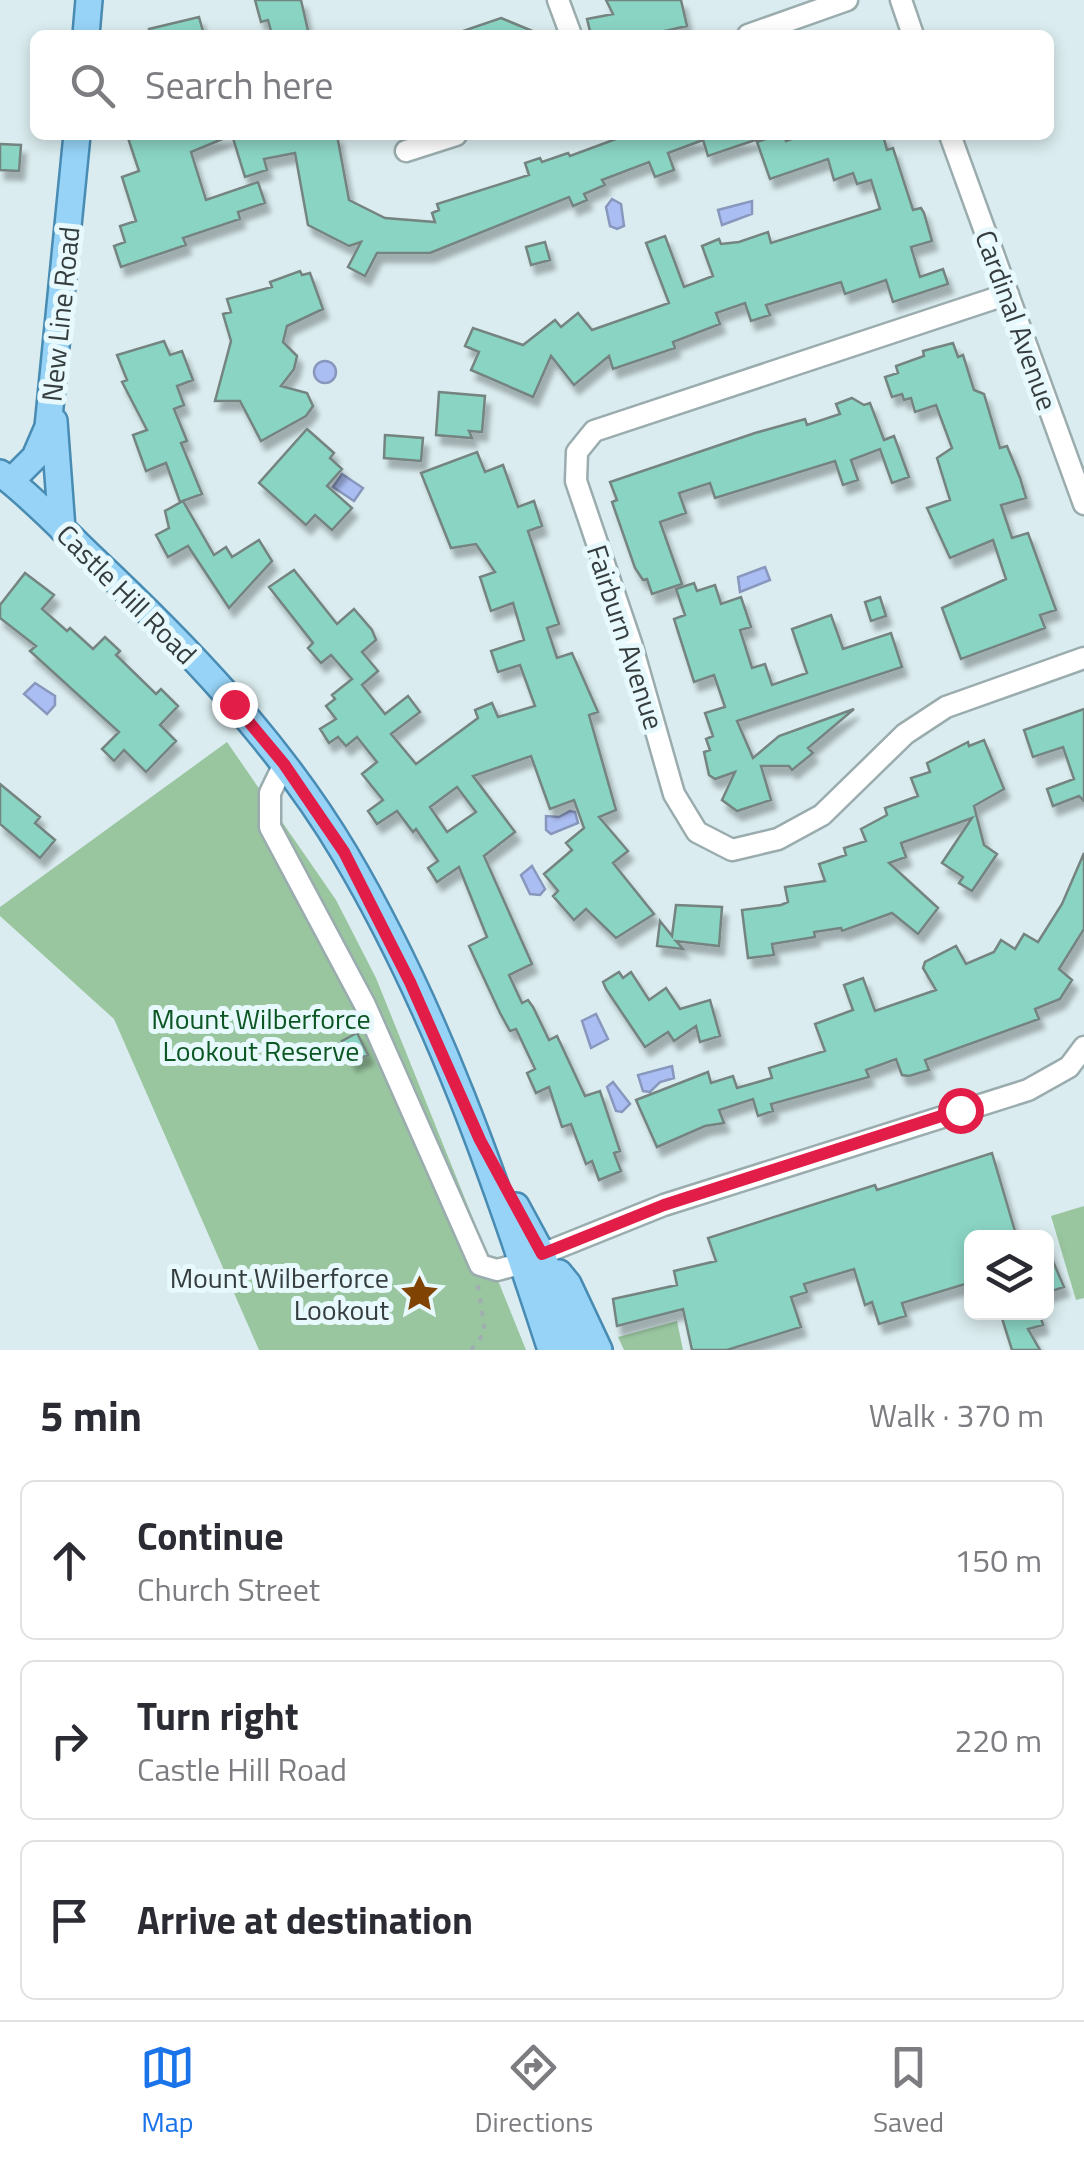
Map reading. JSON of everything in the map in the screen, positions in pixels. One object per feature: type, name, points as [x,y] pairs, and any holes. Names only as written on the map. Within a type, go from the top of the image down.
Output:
[{"type":"main road","points":[[86,30],[89,0]]},
{"type":"main road","name":"New Line Road","points":[[6,477],[44,443],[52,406],[77,140]]},
{"type":"main road","points":[[52,406],[62,529]]},
{"type":"main road","name":"Castle Hill Road","points":[[6,477],[148,610],[284,764],[344,852],[372,904],[575,1350]]},
{"type":"main road","points":[[532,1258],[568,1284],[599,1350]]},
{"type":"main road","name":"Castle Hill Road","points":[[532,1258],[551,1350]]},
{"type":"street","points":[[558,0],[568,30]]},
{"type":"street","points":[[762,30],[847,0]]},
{"type":"street","points":[[900,0],[912,30]]},
{"type":"street","points":[[406,152],[441,140]]},
{"type":"street","name":"Cardinal Avenue","points":[[952,140],[1084,504]]},
{"type":"street","name":"Fairburn Avenue","points":[[1008,294],[594,431],[578,452],[576,481],[631,643],[674,794],[696,832],[732,850],[778,839],[822,815],[905,734],[946,707],[1084,658]]},
{"type":"street","points":[[284,764],[270,793],[270,827],[365,1005],[480,1265],[497,1270],[664,1205],[1028,1090],[1069,1067],[1084,1047]]},
{"type":"path","points":[[471,1350],[486,1332],[477,1296],[480,1265]]},
{"type":"green space","name":"Mount Wilberforce Lookout Reserve","points":[[227,742],[336,900],[376,978],[526,1350],[259,1350],[114,1019],[0,916],[0,907]]},
{"type":"green space","points":[[1084,1206],[1084,1298],[1076,1300],[1051,1216]]},
{"type":"green space","points":[[677,1321],[683,1350],[624,1350],[618,1337]]},
{"type":"water","points":[[612,199],[621,204],[624,226],[617,229],[610,226],[606,207]]},
{"type":"water","points":[[752,201],[752,214],[722,225],[718,210]]},
{"type":"water","points":[[325,361],[333,364],[333,380],[325,383],[317,380],[314,372],[317,364]]},
{"type":"water","points":[[342,474],[363,488],[354,501],[333,487]]},
{"type":"water","points":[[765,567],[770,580],[740,592],[738,577]]},
{"type":"water","points":[[35,683],[55,696],[55,705],[47,714],[24,694]]},
{"type":"water","points":[[575,812],[578,823],[551,834],[546,830],[546,816],[559,817]]},
{"type":"water","points":[[532,866],[545,889],[540,895],[530,894],[521,875]]},
{"type":"water","points":[[596,1014],[608,1039],[591,1048],[582,1021]]},
{"type":"water","points":[[672,1066],[674,1078],[660,1082],[650,1092],[643,1091],[638,1075]]},
{"type":"water","points":[[613,1082],[630,1104],[622,1112],[616,1111],[607,1087]]},
{"type":"building","points":[[255,0],[301,0],[308,30],[271,30],[268,20],[261,22]]},
{"type":"building","points":[[606,0],[681,0],[687,26],[669,30],[590,30],[587,19],[613,14]]},
{"type":"building","points":[[199,17],[203,30],[149,30]]},
{"type":"building","points":[[501,18],[530,30],[466,30]]},
{"type":"building","points":[[129,140],[220,140],[191,152],[206,200],[258,182],[265,203],[238,212],[240,219],[183,238],[186,245],[121,267],[114,246],[125,242],[120,226],[136,221],[122,177],[139,171]]},
{"type":"building","points":[[234,140],[338,140],[349,200],[385,218],[435,222],[432,213],[439,210],[437,204],[529,175],[525,163],[540,158],[542,162],[568,153],[570,156],[613,140],[703,140],[668,153],[674,170],[655,177],[649,162],[602,180],[605,185],[584,194],[587,200],[573,206],[569,197],[430,253],[377,253],[365,276],[348,267],[361,242],[349,246],[308,225],[295,153],[264,159],[267,170],[245,177]]},
{"type":"building","points":[[703,140],[755,140],[708,156]]},
{"type":"building","points":[[884,140],[887,150],[893,148],[913,210],[921,208],[924,213],[932,241],[911,247],[920,277],[943,269],[948,284],[893,302],[886,280],[845,294],[841,282],[766,305],[770,315],[751,321],[745,303],[716,313],[720,324],[673,342],[675,348],[613,369],[609,356],[574,385],[551,356],[533,397],[471,370],[479,352],[465,346],[473,328],[523,345],[555,320],[561,327],[578,313],[592,330],[669,303],[646,243],[665,236],[684,287],[713,276],[702,246],[719,239],[721,244],[739,242],[768,232],[771,243],[880,209],[871,180],[857,184],[853,173],[834,180],[828,159],[770,179],[757,142]]},
{"type":"building","points":[[0,144],[21,145],[19,171],[0,170]]},
{"type":"building","points":[[545,242],[550,260],[531,265],[526,247]]},
{"type":"building","points":[[300,271],[302,275],[310,273],[323,309],[287,326],[283,342],[297,356],[294,369],[281,386],[307,393],[313,406],[306,416],[261,441],[240,401],[215,401],[231,341],[223,314],[231,312],[227,299],[272,287],[270,282]]},
{"type":"building","points":[[164,341],[170,355],[182,351],[193,380],[177,386],[184,405],[174,409],[187,441],[181,443],[202,494],[180,502],[166,463],[146,471],[133,435],[147,430],[122,382],[127,380],[117,355]]},
{"type":"building","points":[[953,343],[958,357],[963,355],[974,390],[984,394],[1000,448],[1007,446],[1020,478],[1026,498],[1001,505],[1012,538],[1028,533],[1056,610],[1040,615],[1045,628],[961,659],[942,608],[1006,579],[993,540],[950,558],[927,508],[950,500],[937,458],[952,448],[936,405],[915,412],[911,398],[904,400],[902,394],[892,397],[885,377],[898,373],[896,366],[924,356],[923,351]]},
{"type":"building","points":[[439,392],[485,396],[482,432],[469,431],[472,438],[436,435]]},
{"type":"building","points":[[852,398],[864,405],[870,403],[884,440],[894,436],[909,477],[892,483],[880,449],[851,460],[858,480],[843,485],[835,461],[715,498],[710,483],[679,493],[686,513],[660,522],[682,584],[652,594],[647,579],[643,580],[635,568],[612,502],[617,500],[610,482],[755,433],[805,419],[807,425],[840,414],[836,404]]},
{"type":"building","points":[[307,429],[334,453],[330,458],[342,469],[327,486],[352,508],[332,530],[315,515],[306,525],[259,483]]},
{"type":"building","points":[[385,435],[423,438],[421,461],[384,458]]},
{"type":"building","points":[[477,452],[485,472],[503,465],[518,507],[534,501],[542,526],[528,531],[559,624],[547,628],[557,658],[572,653],[598,712],[589,715],[616,810],[599,817],[628,851],[613,863],[654,914],[616,938],[586,909],[574,920],[553,896],[558,891],[544,874],[572,850],[566,843],[584,828],[574,800],[550,809],[531,756],[473,776],[515,832],[484,856],[532,964],[509,975],[522,1003],[528,1000],[533,1007],[549,1040],[557,1036],[585,1096],[600,1091],[620,1151],[614,1153],[621,1171],[599,1180],[592,1161],[586,1164],[571,1124],[562,1127],[549,1087],[536,1093],[527,1073],[535,1069],[516,1029],[510,1031],[500,1013],[469,946],[487,937],[459,867],[437,882],[428,868],[438,861],[416,829],[413,832],[397,811],[377,824],[368,811],[383,800],[362,774],[377,762],[357,737],[346,746],[338,737],[329,743],[320,729],[336,719],[326,706],[335,699],[332,695],[352,679],[331,655],[321,663],[308,648],[313,643],[269,587],[294,570],[337,624],[354,609],[372,630],[376,640],[362,652],[378,671],[362,685],[385,714],[408,696],[420,712],[391,734],[416,764],[478,718],[475,710],[492,703],[498,717],[535,706],[520,665],[498,672],[491,651],[524,640],[513,603],[491,611],[480,577],[495,572],[476,544],[451,548],[421,473]],"holes":[[[457,787],[476,812],[447,832],[430,807]]]},
{"type":"building","points":[[183,501],[214,555],[226,547],[232,557],[259,540],[272,561],[229,608],[188,546],[168,557],[156,535],[169,528],[165,511]]},
{"type":"building","points":[[25,573],[54,595],[42,609],[67,631],[70,628],[93,649],[105,637],[120,651],[116,655],[156,694],[161,689],[178,706],[160,725],[176,741],[146,772],[124,750],[114,761],[102,749],[119,732],[30,651],[36,646],[0,618],[0,605]]},
{"type":"building","points":[[694,583],[697,591],[715,585],[721,604],[741,597],[751,627],[740,630],[752,668],[765,664],[772,685],[807,673],[792,629],[831,615],[843,649],[891,633],[902,667],[737,721],[753,758],[779,736],[854,709],[808,748],[813,753],[792,770],[789,766],[761,766],[771,800],[737,811],[722,800],[735,772],[715,779],[709,775],[704,752],[710,750],[706,739],[713,736],[705,713],[725,707],[714,675],[694,682],[674,619],[685,615],[676,589]]},
{"type":"building","points":[[880,597],[886,616],[871,621],[865,602]]},
{"type":"building","points":[[1084,709],[1084,801],[1079,796],[1053,806],[1047,789],[1074,779],[1063,747],[1033,757],[1024,730]]},
{"type":"building","points":[[984,740],[1004,789],[974,806],[984,845],[997,854],[972,891],[959,883],[963,877],[942,863],[972,818],[901,843],[906,857],[889,863],[938,908],[918,934],[892,913],[842,931],[841,928],[814,932],[815,937],[772,944],[774,955],[748,958],[742,910],[781,905],[788,902],[785,887],[825,881],[819,864],[846,855],[844,848],[866,841],[861,829],[887,815],[885,808],[918,796],[911,778],[930,772],[927,763],[968,742],[969,746]]},
{"type":"building","points":[[0,784],[40,817],[35,823],[55,840],[40,858],[0,824]]},
{"type":"building","points":[[1084,853],[1084,929],[1059,969],[1072,980],[1060,999],[1035,1009],[1039,1019],[925,1060],[929,1070],[909,1076],[902,1075],[896,1059],[866,1070],[869,1077],[771,1104],[773,1111],[758,1116],[753,1099],[719,1110],[724,1123],[705,1126],[657,1147],[636,1100],[708,1072],[711,1083],[733,1076],[737,1088],[772,1078],[769,1068],[825,1051],[815,1024],[853,1010],[844,985],[863,978],[875,1011],[936,990],[923,968],[925,962],[956,946],[966,964],[994,952],[1001,940],[1015,949],[1024,934],[1038,942],[1062,904]]},
{"type":"building","points":[[676,905],[722,907],[719,946],[676,941],[683,949],[657,946],[660,921],[672,936]]},
{"type":"building","points":[[619,972],[623,978],[631,972],[649,1000],[666,988],[680,1009],[710,1000],[720,1036],[700,1042],[696,1026],[674,1041],[668,1032],[645,1047],[603,982]]},
{"type":"building","points":[[357,1033],[368,1055],[352,1062],[342,1041]]},
{"type":"building","points":[[992,1153],[1015,1230],[964,1230],[964,1284],[902,1303],[906,1316],[879,1324],[872,1302],[865,1305],[854,1269],[804,1284],[807,1292],[791,1297],[801,1327],[727,1350],[692,1350],[683,1309],[617,1326],[613,1299],[677,1285],[674,1271],[716,1261],[708,1238],[875,1185],[877,1190]]},
{"type":"building","points":[[1054,1264],[1064,1287],[1054,1290]]},
{"type":"building","points":[[1003,1320],[1041,1320],[1043,1325],[1028,1329],[1040,1350],[1012,1350]]},
{"type":"place","name":"Mount Wilberforce Lookout","points":[[419,1293]]},
{"type":"route","points":[[234,704],[284,764],[344,852],[410,982],[480,1140],[542,1254],[664,1205],[960,1110]]}]
